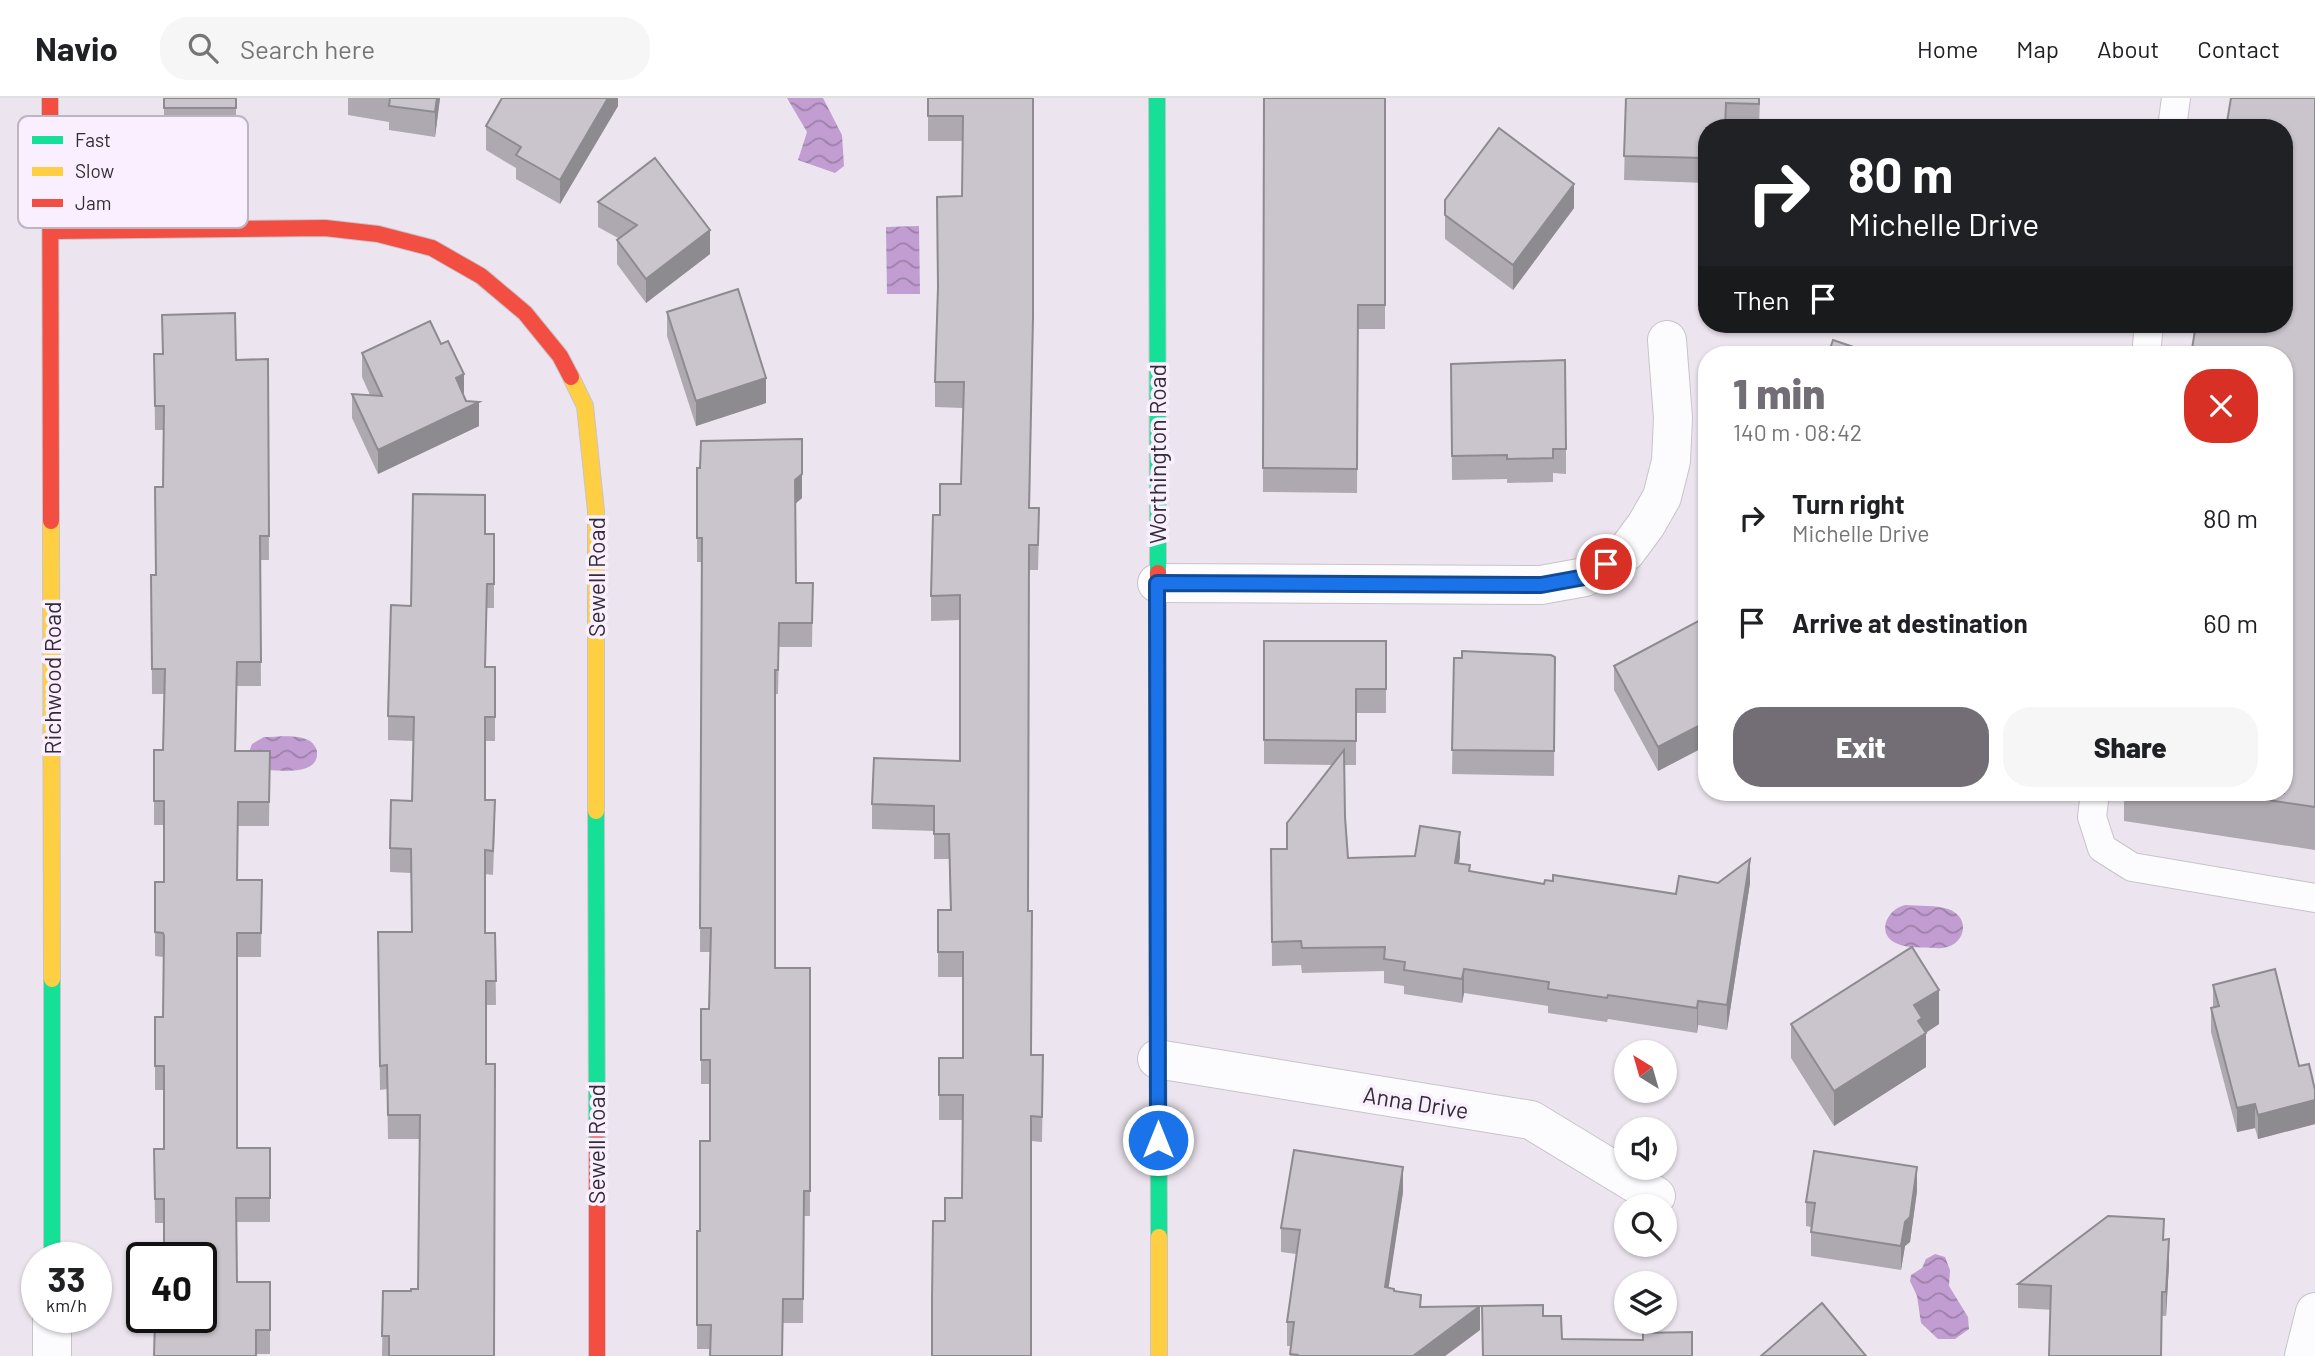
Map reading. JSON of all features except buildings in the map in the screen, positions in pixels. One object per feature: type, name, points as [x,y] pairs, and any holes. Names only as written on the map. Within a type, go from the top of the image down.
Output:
[{"type":"street","name":"Richwood Road","points":[[50,98],[50,116]]},
{"type":"street","name":"Worthington Road","points":[[1157,98],[1158,1356]]},
{"type":"street","name":"Richwood Road","points":[[52,228],[52,1242]]},
{"type":"street","name":"Sewell Road","points":[[52,231],[325,229],[378,234],[432,248],[481,276],[525,313],[560,356],[585,406],[596,511],[597,1356]]},
{"type":"street","points":[[1157,583],[1541,585],[1585,577],[1626,552],[1662,497],[1671,461],[1673,418],[1667,340]]},
{"type":"street","name":"Anna Drive","points":[[1157,1059],[1531,1121],[1653,1194]]},
{"type":"street","points":[[2304,1356],[2315,1312]]},
{"type":"street","points":[[52,1333],[52,1356]]},
{"type":"lane","points":[[2173,119],[2176,98]]},
{"type":"lane","points":[[2094,801],[2092,817],[2102,848],[2133,867],[2315,898]]},
{"type":"water","points":[[787,98],[823,98],[842,135],[844,166],[835,173],[798,160],[807,132]]},
{"type":"water","points":[[919,226],[920,294],[887,294],[886,227]]},
{"type":"water","points":[[292,736],[310,741],[317,750],[316,760],[304,769],[262,770],[249,752],[252,744],[264,737]]},
{"type":"water","points":[[1905,905],[1938,907],[1956,913],[1963,926],[1959,939],[1946,948],[1907,947],[1891,940],[1885,929],[1888,917]]},
{"type":"water","points":[[1935,1254],[1945,1257],[1950,1270],[1949,1286],[1968,1317],[1969,1329],[1955,1339],[1938,1339],[1921,1323],[1917,1296],[1910,1281],[1911,1275],[1922,1268],[1926,1259]]},
{"type":"traffic: fast","points":[[1157,98],[1158,573]]},
{"type":"traffic: fast","points":[[596,811],[597,1142]]},
{"type":"traffic: fast","points":[[1158,959],[1159,1237]]},
{"type":"traffic: fast","points":[[52,979],[52,1242]]},
{"type":"traffic: slow","points":[[571,377],[585,406],[596,511],[596,811]]},
{"type":"traffic: slow","points":[[51,521],[52,979]]},
{"type":"traffic: slow","points":[[1159,1237],[1159,1356]]},
{"type":"traffic: jam","points":[[50,98],[50,116]]},
{"type":"traffic: jam","points":[[50,228],[51,521]]},
{"type":"traffic: jam","points":[[52,231],[325,228],[378,234],[432,248],[481,276],[525,313],[560,356],[571,377]]},
{"type":"traffic: jam","points":[[1158,573],[1158,959]]},
{"type":"traffic: jam","points":[[597,1142],[597,1356]]},
{"type":"route","points":[[1158,1140],[1157,583],[1541,585],[1585,577],[1606,564]]}]
